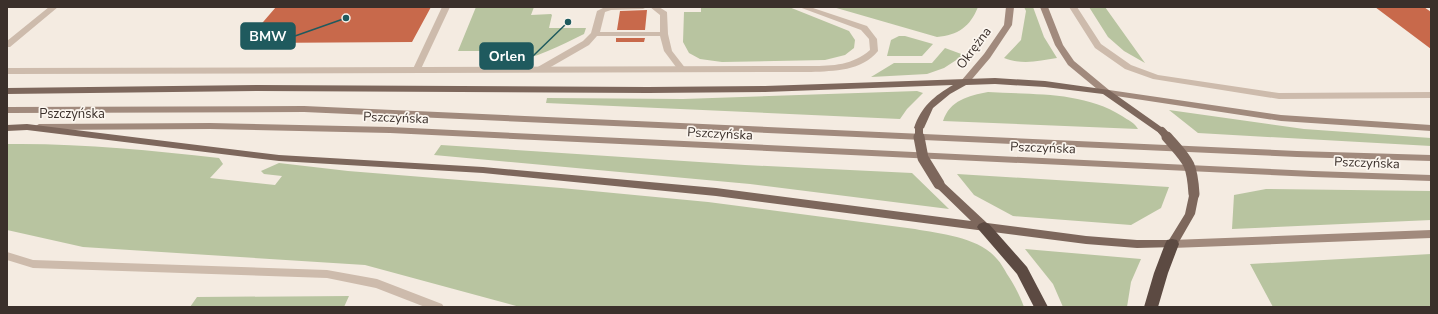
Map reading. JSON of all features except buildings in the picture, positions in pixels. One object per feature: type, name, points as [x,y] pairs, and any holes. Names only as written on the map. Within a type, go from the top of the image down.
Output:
[{"type":"highway","points":[[984,227],[1022,270],[1041,307]]},
{"type":"highway","points":[[1151,307],[1161,273],[1172,244]]},
{"type":"main road","name":"Okrężna","points":[[964,83],[987,56],[1008,25],[1010,7]]},
{"type":"main road","points":[[1044,7],[1059,46],[1071,63],[1106,92],[1162,131],[1188,161],[1193,173],[1194,194],[1190,214],[1172,244]]},
{"type":"main road","points":[[7,91],[258,88],[648,90],[765,89],[995,81],[1044,84],[1106,92],[1281,118],[1431,128]]},
{"type":"main road","points":[[964,83],[932,103],[922,115],[919,128],[919,144],[925,165],[939,184],[984,227]]},
{"type":"main road","name":"Pszczyńska","points":[[7,110],[304,110],[1298,154],[1431,158]]},
{"type":"main road","name":"Pszczyńska","points":[[7,128],[210,126],[390,130],[1313,174],[1431,178]]},
{"type":"main road","points":[[27,127],[279,158],[483,170],[716,192],[928,218],[1086,240],[1137,244],[1431,234]]},
{"type":"street","points":[[7,45],[11,38],[54,7]]},
{"type":"street","points":[[416,71],[446,7]]},
{"type":"street","points":[[539,70],[586,43],[595,34],[601,11],[610,8],[643,7]]},
{"type":"street","points":[[654,7],[664,14],[664,34],[668,51],[682,69]]},
{"type":"street","points":[[7,71],[811,70],[860,63],[874,51],[873,39],[864,28],[803,7]]},
{"type":"street","points":[[1073,7],[1098,46],[1128,67],[1156,76],[1279,96],[1431,94]]},
{"type":"street","points":[[595,34],[664,34]]},
{"type":"street","points":[[7,256],[33,264],[327,274],[377,284],[438,307]]},
{"type":"green space","points":[[476,7],[534,7],[531,15],[552,15],[549,28],[586,28],[584,34],[555,48],[525,59],[503,63],[506,51],[458,51]]},
{"type":"green space","points":[[701,7],[789,7],[849,31],[855,40],[854,48],[845,55],[825,60],[722,62],[700,59],[689,53],[683,42],[684,12],[701,12]]},
{"type":"green space","points":[[833,7],[978,7],[971,20],[962,29],[951,34],[937,37]]},
{"type":"green space","points":[[1024,7],[1033,7],[1044,37],[1057,58],[1024,62],[1004,58],[1021,40],[1026,11]]},
{"type":"green space","points":[[1089,7],[1105,7],[1145,63],[1124,51],[1108,37]]},
{"type":"green space","points":[[899,36],[905,36],[933,44],[922,56],[887,56],[891,40]]},
{"type":"green space","points":[[945,48],[964,55],[944,68],[927,74],[871,77],[894,63],[932,63]]},
{"type":"green space","points":[[917,91],[923,93],[907,109],[900,119],[546,103],[547,98],[683,99]]},
{"type":"green space","points":[[988,92],[1040,94],[1074,98],[1091,102],[1122,116],[1133,123],[1138,129],[943,121],[950,108],[961,100]]},
{"type":"green space","points":[[1169,110],[1304,129],[1431,138],[1431,146],[1198,133]]},
{"type":"green space","points":[[7,144],[113,148],[219,158],[223,164],[210,178],[275,185],[282,176],[264,174],[261,171],[279,163],[348,171],[561,188],[708,202],[915,229],[970,241],[989,252],[1002,266],[1017,290],[1024,307],[520,307],[365,265],[83,247],[7,230]]},
{"type":"green space","points":[[441,145],[745,165],[912,173],[949,209],[750,184],[434,155]]},
{"type":"green space","points":[[957,174],[1169,187],[1161,208],[1131,225],[1013,216],[974,195]]},
{"type":"green space","points":[[1266,189],[1431,191],[1431,220],[1232,229],[1234,195]]},
{"type":"green space","points":[[1025,249],[1141,259],[1131,282],[1127,307],[1063,307],[1053,284]]},
{"type":"green space","points":[[1431,254],[1431,307],[1273,307],[1250,264]]},
{"type":"green space","points":[[349,296],[344,307],[190,307],[197,297]]},
{"type":"place","name":"BMW","points":[[346,18]]},
{"type":"place","name":"Orlen","points":[[568,22]]}]
